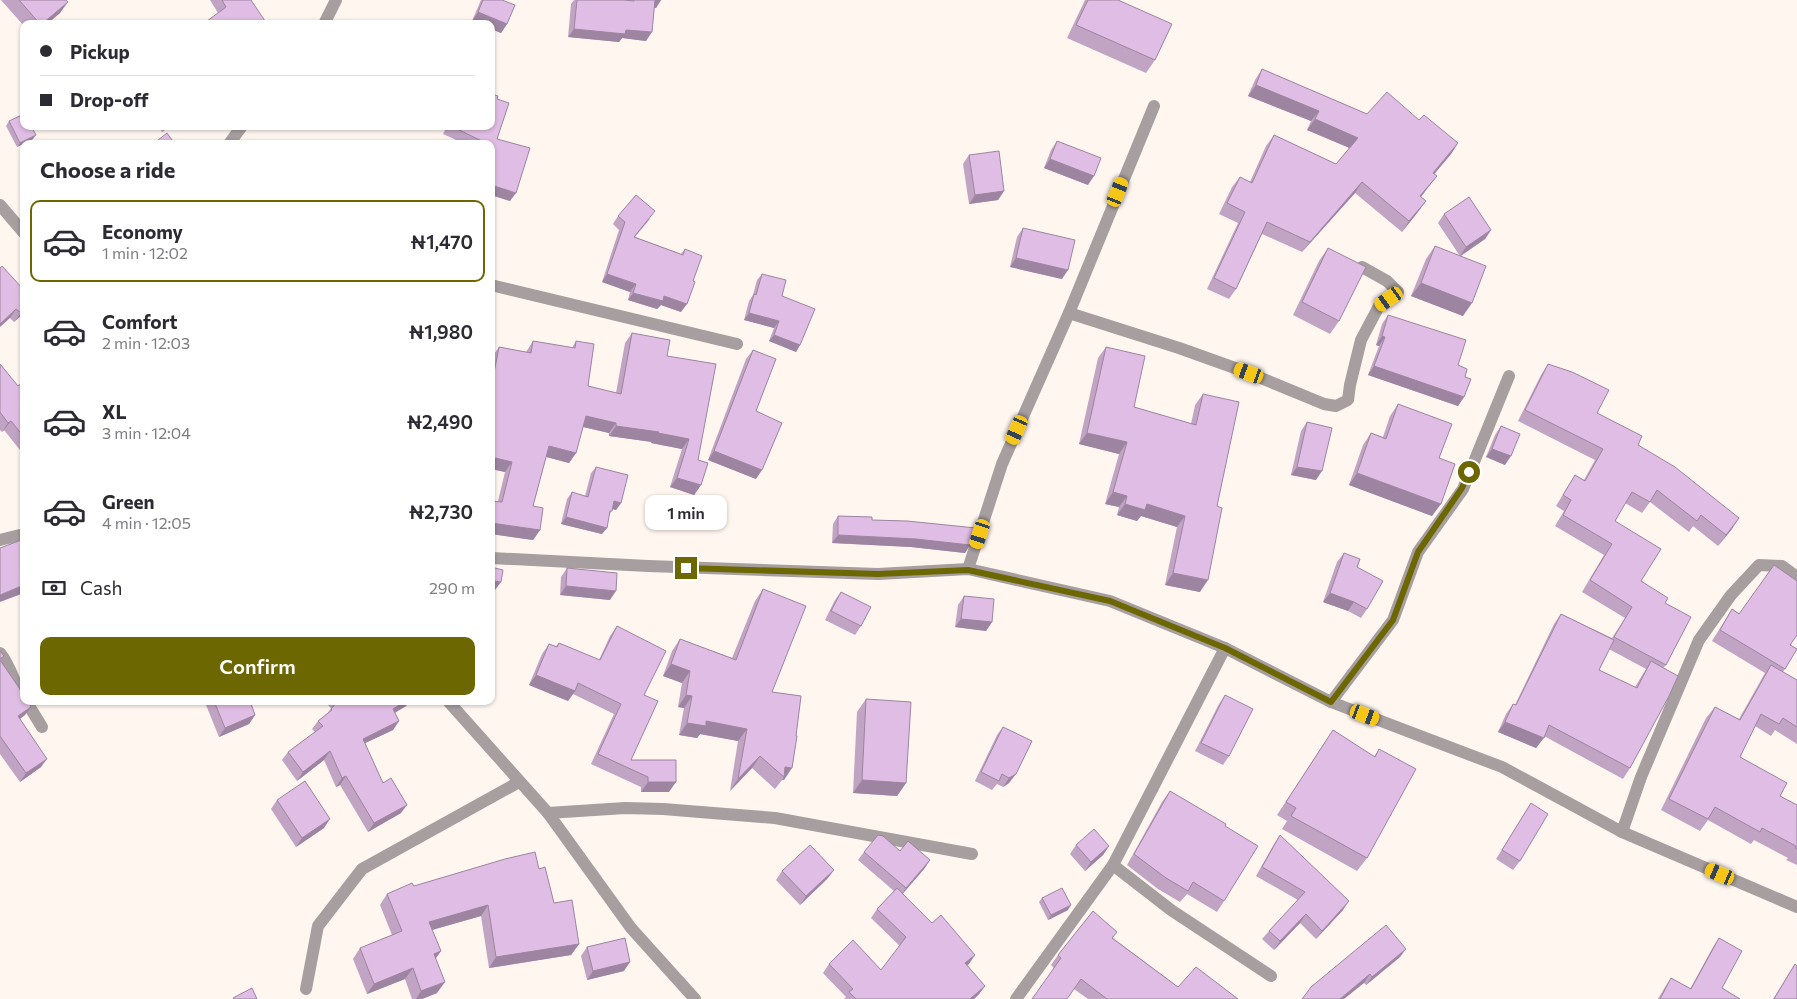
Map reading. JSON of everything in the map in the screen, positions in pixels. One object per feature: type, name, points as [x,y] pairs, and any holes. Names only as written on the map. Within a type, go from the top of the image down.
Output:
[{"type":"street","points":[[326,20],[336,0]]},
{"type":"street","points":[[968,570],[1002,464],[1069,313],[1154,106]]},
{"type":"street","points":[[0,205],[20,228]]},
{"type":"street","points":[[1069,313],[1179,348],[1249,373],[1324,404],[1336,406],[1348,400],[1361,340],[1379,306],[1398,292],[1387,281],[1362,267]]},
{"type":"street","points":[[495,286],[737,344]]},
{"type":"street","points":[[1331,702],[1393,620],[1418,552],[1462,488],[1509,376]]},
{"type":"street","points":[[0,540],[20,535]]},
{"type":"street","points":[[495,558],[878,574],[968,570],[1110,601],[1225,648],[1331,702],[1502,767],[1622,832],[1797,907]]},
{"type":"street","points":[[1622,832],[1641,778],[1699,640],[1731,595],[1759,565],[1782,566],[1797,577]]},
{"type":"street","points":[[1016,999],[1113,865],[1225,648]]},
{"type":"street","points":[[0,653],[20,692]]},
{"type":"street","points":[[28,705],[42,726]]},
{"type":"street","points":[[452,705],[548,813],[631,928],[695,999]]},
{"type":"street","points":[[306,989],[318,926],[362,869],[519,782]]},
{"type":"street","points":[[548,813],[625,808],[774,818],[972,854]]},
{"type":"street","points":[[1113,865],[1171,910],[1271,976]]},
{"type":"building","points":[[19,0],[66,0],[68,2],[47,20],[36,20]]},
{"type":"building","points":[[222,0],[251,0],[264,20],[208,20],[226,7]]},
{"type":"building","points":[[483,0],[502,0],[515,5],[507,24],[478,12]]},
{"type":"building","points":[[577,0],[655,0],[652,32],[626,30],[625,34],[574,29]]},
{"type":"building","points":[[1088,0],[1118,0],[1172,24],[1155,60],[1076,25]]},
{"type":"building","points":[[1262,69],[1367,114],[1387,92],[1419,120],[1424,115],[1458,143],[1433,173],[1437,176],[1420,196],[1426,201],[1409,221],[1362,182],[1310,242],[1267,222],[1236,289],[1214,278],[1245,212],[1227,203],[1240,177],[1252,183],[1274,135],[1336,164],[1358,138],[1315,119],[1319,111],[1256,85]]},
{"type":"building","points":[[495,95],[498,96],[497,99],[509,103],[497,139],[530,148],[516,193],[495,186],[495,140],[480,140],[459,130],[495,130]]},
{"type":"building","points":[[20,116],[20,130],[33,130],[36,135],[26,140],[20,140],[20,143],[9,121]]},
{"type":"building","points":[[167,133],[172,140],[158,140]]},
{"type":"building","points":[[1057,141],[1101,158],[1094,176],[1050,159]]},
{"type":"building","points":[[999,151],[1004,191],[975,195],[969,155]]},
{"type":"building","points":[[636,195],[655,211],[634,237],[683,255],[685,249],[702,256],[687,304],[664,296],[663,301],[633,293],[636,284],[607,274],[625,222],[618,216]]},
{"type":"building","points":[[1469,197],[1491,230],[1466,247],[1444,214]]},
{"type":"building","points":[[1023,228],[1075,240],[1068,270],[1016,258]]},
{"type":"building","points":[[1435,246],[1486,266],[1472,303],[1421,283]]},
{"type":"building","points":[[1328,248],[1366,267],[1339,321],[1302,302]]},
{"type":"building","points":[[2,266],[20,286],[20,312],[16,309],[0,324],[0,268]]},
{"type":"building","points":[[762,274],[786,280],[782,296],[815,309],[800,345],[774,335],[779,321],[749,313]]},
{"type":"building","points":[[1388,315],[1466,340],[1458,365],[1467,369],[1465,377],[1471,379],[1464,397],[1374,366],[1385,337],[1382,336]]},
{"type":"building","points":[[632,333],[670,340],[667,356],[716,364],[698,460],[708,463],[701,485],[677,478],[689,439],[659,432],[616,426],[616,423],[586,416],[576,453],[549,446],[533,506],[543,508],[540,530],[495,524],[495,501],[502,502],[512,462],[495,458],[495,368],[499,347],[531,353],[533,341],[575,348],[576,341],[594,344],[588,386],[621,394]]},
{"type":"building","points":[[1106,347],[1145,356],[1134,407],[1196,425],[1203,394],[1239,402],[1217,506],[1222,508],[1208,580],[1173,573],[1185,516],[1147,504],[1145,510],[1125,504],[1127,496],[1113,492],[1127,442],[1087,433]]},
{"type":"building","points":[[753,350],[776,359],[756,411],[782,423],[762,470],[714,451]]},
{"type":"building","points":[[0,364],[18,386],[20,384],[20,432],[11,421],[8,423],[0,412]]},
{"type":"building","points":[[1548,364],[1572,372],[1609,390],[1597,413],[1642,436],[1638,445],[1675,467],[1739,518],[1726,535],[1701,515],[1697,521],[1657,490],[1650,502],[1632,492],[1615,521],[1661,549],[1641,581],[1668,598],[1665,603],[1691,617],[1666,665],[1614,637],[1632,607],[1590,580],[1612,544],[1563,515],[1571,500],[1563,495],[1575,475],[1585,481],[1603,449],[1525,410]]},
{"type":"building","points":[[1398,404],[1452,424],[1439,458],[1455,464],[1441,504],[1357,473],[1371,433],[1386,439]]},
{"type":"building","points":[[1307,422],[1332,428],[1322,471],[1297,467]]},
{"type":"building","points":[[1501,426],[1520,434],[1511,456],[1492,449]]},
{"type":"building","points":[[596,467],[628,475],[621,503],[614,501],[607,528],[566,517],[572,492],[588,497]]},
{"type":"building","points":[[838,516],[872,517],[872,520],[907,521],[976,528],[970,545],[916,539],[838,535]]},
{"type":"building","points":[[20,540],[20,587],[0,595],[0,548]]},
{"type":"building","points":[[1344,553],[1360,559],[1357,567],[1383,581],[1367,609],[1330,593]]},
{"type":"building","points":[[1774,565],[1797,581],[1797,635],[1790,645],[1797,649],[1785,669],[1720,630],[1732,609],[1739,614]]},
{"type":"building","points":[[495,568],[503,570],[501,582],[495,581]]},
{"type":"building","points":[[567,568],[617,573],[616,591],[566,586]]},
{"type":"building","points":[[763,589],[806,606],[772,692],[801,696],[797,736],[792,768],[785,767],[784,777],[760,756],[738,779],[747,729],[706,721],[706,726],[687,723],[692,696],[686,695],[690,671],[671,664],[680,639],[736,660]]},
{"type":"building","points":[[841,592],[871,607],[861,626],[831,611]]},
{"type":"building","points":[[964,596],[994,599],[992,622],[961,619]]},
{"type":"building","points":[[1561,614],[1614,640],[1599,670],[1637,688],[1651,661],[1678,676],[1630,768],[1549,725],[1544,738],[1505,722],[1513,704],[1516,705]]},
{"type":"building","points":[[617,626],[666,651],[644,695],[658,701],[631,760],[676,760],[676,782],[648,782],[648,777],[598,754],[621,704],[578,683],[575,691],[536,675],[549,644],[557,647],[559,643],[600,660]]},
{"type":"building","points":[[0,651],[4,656],[0,659]]},
{"type":"building","points":[[0,660],[20,689],[20,705],[30,705],[31,707],[18,716],[47,759],[26,773],[0,736]]},
{"type":"building","points":[[1771,665],[1797,680],[1797,727],[1783,718],[1779,724],[1761,714],[1740,757],[1787,783],[1780,796],[1797,805],[1797,849],[1795,848],[1796,846],[1762,828],[1760,832],[1715,807],[1708,819],[1669,799],[1715,707],[1740,720]]},
{"type":"building","points":[[1225,695],[1253,709],[1229,756],[1201,743]]},
{"type":"building","points":[[866,699],[911,702],[906,783],[862,780]]},
{"type":"building","points":[[216,705],[251,705],[255,715],[225,728]]},
{"type":"building","points":[[334,705],[400,705],[393,709],[399,721],[363,739],[383,783],[391,778],[407,805],[374,823],[346,776],[342,778],[330,751],[303,772],[288,752],[323,726],[318,721]]},
{"type":"building","points":[[1003,727],[1032,741],[1016,774],[1009,778],[1002,774],[999,781],[981,772]]},
{"type":"building","points":[[1333,730],[1375,757],[1379,749],[1416,769],[1367,858],[1291,816],[1296,808],[1286,802]]},
{"type":"building","points":[[305,781],[330,819],[302,838],[277,800]]},
{"type":"building","points":[[1170,791],[1226,824],[1225,826],[1258,846],[1224,901],[1193,882],[1188,891],[1166,878],[1134,854]]},
{"type":"building","points":[[1531,803],[1548,814],[1520,861],[1502,850]]},
{"type":"building","points":[[1094,829],[1109,846],[1091,862],[1076,845]]},
{"type":"building","points":[[878,835],[883,836],[900,851],[908,841],[930,860],[906,888],[864,852]]},
{"type":"building","points":[[1280,835],[1349,901],[1322,931],[1306,914],[1280,941],[1269,931],[1305,892],[1262,867]]},
{"type":"building","points":[[810,845],[834,870],[806,896],[782,871]]},
{"type":"building","points":[[535,852],[539,869],[545,867],[554,903],[572,900],[579,944],[496,957],[488,905],[429,922],[441,951],[434,954],[445,982],[421,991],[413,968],[374,984],[360,948],[402,931],[387,894],[412,883],[414,886]]},
{"type":"building","points":[[897,888],[932,923],[941,915],[975,955],[965,963],[985,986],[970,999],[856,999],[849,992],[853,989],[829,964],[853,940],[881,970],[906,937],[877,909]]},
{"type":"building","points":[[1062,888],[1071,905],[1051,915],[1042,898]]},
{"type":"building","points":[[1093,911],[1117,932],[1112,938],[1178,987],[1196,967],[1238,999],[1107,999],[1081,979],[1067,999],[1032,999],[1061,958],[1058,955]]},
{"type":"building","points":[[1386,925],[1406,949],[1372,977],[1370,974],[1340,999],[1302,999],[1311,987]]},
{"type":"building","points":[[625,938],[630,962],[593,971],[587,947]]},
{"type":"building","points":[[1719,938],[1742,951],[1722,988],[1740,999],[1660,999],[1671,978],[1691,989]]},
{"type":"building","points":[[1795,964],[1797,966],[1797,999],[1774,999]]},
{"type":"building","points":[[252,988],[257,999],[233,998]]},
{"type":"route","points":[[686,568],[878,574],[968,570],[1110,601],[1225,648],[1331,702],[1393,620],[1418,552],[1462,488],[1469,472]]}]
